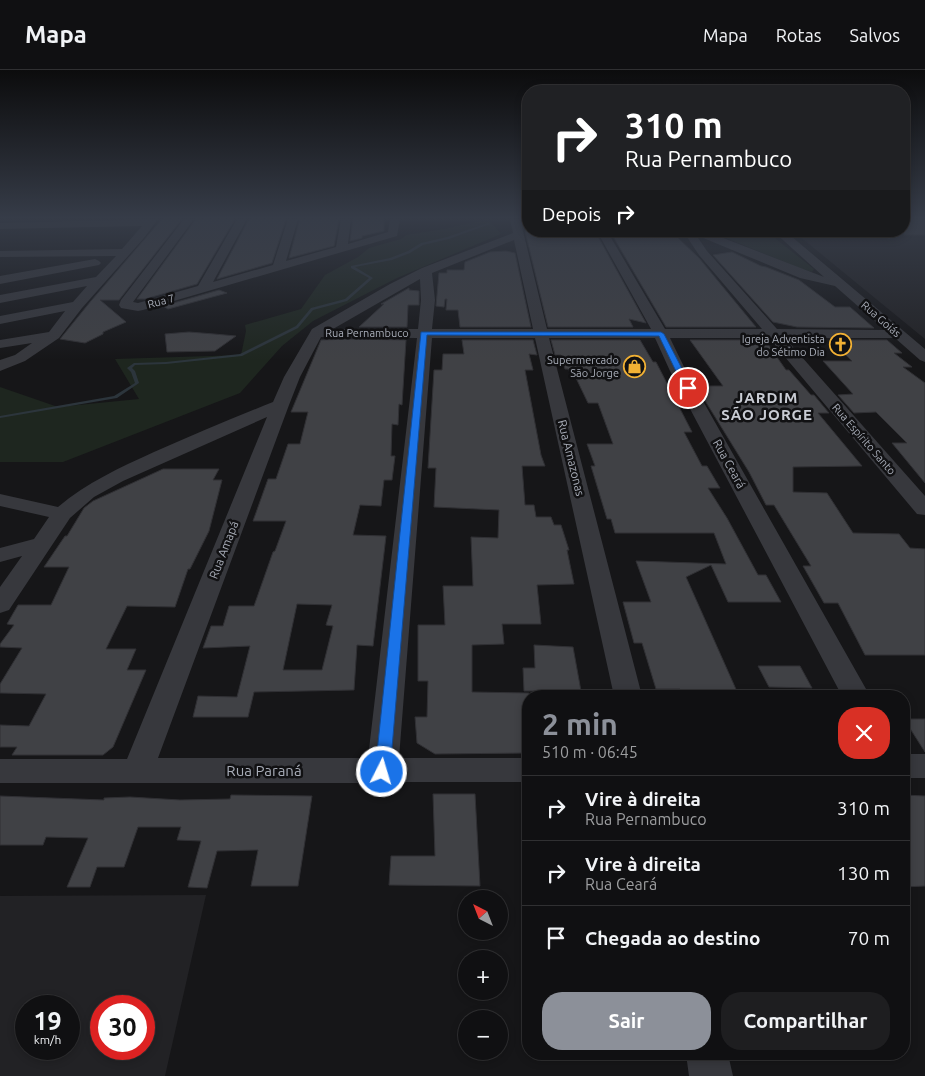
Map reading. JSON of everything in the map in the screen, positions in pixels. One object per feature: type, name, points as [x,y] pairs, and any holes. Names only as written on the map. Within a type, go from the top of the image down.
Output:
[{"type":"street","points":[[0,268],[13,266]]},
{"type":"street","points":[[0,280],[71,266]]},
{"type":"street","points":[[0,366],[26,355],[54,335],[77,305],[113,266]]},
{"type":"street","name":"Rua 7","points":[[154,266],[126,303],[130,308],[285,266]]},
{"type":"street","points":[[202,290],[216,266]]},
{"type":"street","points":[[316,333],[394,287],[436,266]]},
{"type":"street","name":"Rua Amazonas","points":[[526,266],[627,690]]},
{"type":"street","name":"Rua Ceará","points":[[622,266],[661,334],[678,371],[853,690]]},
{"type":"street","name":"Rua Espírito Santo","points":[[714,266],[925,509]]},
{"type":"street","name":"Rua Goiás","points":[[782,266],[804,275],[843,286],[925,357]]},
{"type":"street","points":[[819,266],[843,286]]},
{"type":"street","points":[[382,772],[423,333],[428,300],[426,271]]},
{"type":"street","points":[[0,299],[100,280]]},
{"type":"street","points":[[0,320],[77,305]]},
{"type":"street","name":"Rua Pernambuco","points":[[316,333],[898,334]]},
{"type":"street","name":"Rua Amapá","points":[[138,770],[280,405],[292,377],[316,333]]},
{"type":"street","points":[[0,344],[54,335]]},
{"type":"street","points":[[0,605],[62,514],[87,493],[116,476],[280,405]]},
{"type":"street","points":[[0,500],[62,514]]},
{"type":"street","points":[[0,555],[41,544]]},
{"type":"street","points":[[910,766],[925,766]]},
{"type":"street","name":"Rua Paraná","points":[[0,771],[382,772],[522,770]]},
{"type":"street","points":[[708,1060],[711,1076]]},
{"type":"shaded area","points":[[342,266],[425,266],[397,278],[313,321],[282,346],[240,393],[63,462],[0,462],[0,387],[58,407],[139,399],[115,359],[241,355],[246,331],[245,325],[301,309],[325,275]]},
{"type":"shaded area","points":[[795,266],[810,266],[814,269],[812,272]]},
{"type":"shaded area","points":[[836,266],[925,266],[925,339]]},
{"type":"shaded area","points":[[206,895],[165,1076],[0,1076],[0,896]]},
{"type":"building","points":[[121,266],[145,266],[119,300],[100,300],[126,322],[103,332],[103,334],[85,343],[60,339]]},
{"type":"building","points":[[161,266],[208,266],[197,284],[145,299],[137,299]]},
{"type":"building","points":[[224,266],[262,266],[217,279]]},
{"type":"building","points":[[465,266],[518,266],[531,327],[460,327],[458,310],[446,310],[447,299],[445,299],[444,307],[436,306],[439,273],[447,273],[447,270],[464,270]]},
{"type":"building","points":[[533,266],[614,266],[646,323],[629,319],[633,327],[548,327]]},
{"type":"building","points":[[630,266],[706,266],[756,327],[666,327]]},
{"type":"building","points":[[723,266],[761,266],[799,280],[835,307],[850,307],[874,328],[797,327],[773,322]]},
{"type":"building","points":[[409,288],[409,290],[419,291],[419,305],[408,305],[407,327],[359,327],[384,304],[381,304]]},
{"type":"building","points":[[219,290],[227,293],[168,309],[163,306]]},
{"type":"building","points":[[189,332],[236,336],[215,351],[167,352],[165,334]]},
{"type":"building","points":[[321,340],[406,340],[402,405],[399,404],[398,425],[392,424],[391,456],[395,456],[392,480],[384,480],[381,506],[360,505],[353,535],[386,536],[373,646],[357,645],[354,690],[254,692],[248,717],[193,717],[198,696],[237,697],[250,646],[203,648],[211,626],[223,626],[229,606],[254,606],[286,521],[253,521],[268,479],[276,479],[288,444],[300,444],[308,412],[291,412]],"holes":[[[297,604],[332,605],[326,625],[333,626],[322,670],[283,670]]]},
{"type":"building","points":[[462,340],[533,340],[537,355],[529,354],[533,370],[525,370],[541,455],[545,466],[522,466],[525,505],[534,505],[536,517],[551,517],[554,525],[561,525],[569,550],[567,550],[574,584],[537,585],[541,624],[502,624],[504,644],[472,645],[472,692],[522,693],[522,753],[435,754],[417,743],[415,717],[427,717],[428,681],[418,681],[418,625],[445,625],[443,586],[473,586],[471,537],[498,538],[499,510],[434,507],[436,468],[428,468],[434,370],[442,370],[443,354],[464,354]]},
{"type":"building","points":[[551,340],[640,340],[653,362],[656,362],[692,432],[684,432],[702,466],[707,466],[720,488],[708,488],[727,518],[758,575],[766,575],[781,602],[728,602],[711,565],[686,577],[736,690],[656,689],[642,643],[634,643],[623,602],[651,602],[636,561],[726,564],[714,533],[615,533],[611,519],[607,519],[591,466],[595,466],[587,444],[613,444],[598,403],[588,403],[576,378],[572,378],[568,369],[565,369],[561,355],[555,355]]},
{"type":"building","points":[[690,340],[765,340],[786,370],[789,370],[811,395],[814,395],[829,413],[818,413],[862,466],[793,467],[793,492],[827,493],[853,533],[899,534],[910,548],[925,549],[925,655],[865,655],[838,603],[824,603],[803,566],[811,566],[774,505],[766,505],[749,472],[696,386],[723,386]]},
{"type":"building","points":[[830,340],[887,340],[902,353],[894,353],[912,367],[903,367],[925,383],[925,483],[892,443],[907,443],[876,412],[854,413],[838,395],[853,394],[823,361],[852,361]]},
{"type":"building","points":[[163,469],[219,469],[213,480],[222,480],[209,531],[190,569],[188,569],[175,607],[127,606],[106,649],[136,649],[127,670],[146,670],[113,747],[103,755],[12,755],[17,747],[0,747],[0,725],[29,726],[46,694],[0,693],[0,684],[22,648],[0,647],[0,644],[14,625],[7,624],[18,605],[51,605],[69,567],[44,567],[65,536],[67,536],[84,508],[93,501]]},
{"type":"building","points":[[534,645],[573,647],[581,690],[524,690],[523,668],[535,668]]},
{"type":"building","points":[[758,666],[800,666],[812,688],[769,687]]},
{"type":"building","points":[[910,719],[925,719],[925,752],[910,728]]},
{"type":"building","points":[[433,794],[475,794],[480,886],[389,885],[391,856],[435,856]]},
{"type":"building","points":[[231,795],[312,796],[298,886],[251,886],[258,850],[217,851],[207,888],[188,887],[201,841],[177,840],[181,827],[138,827],[124,867],[97,867],[90,887],[67,887],[88,838],[46,837],[43,845],[0,845],[0,796],[104,800],[104,798],[130,797],[180,800],[230,799]]},
{"type":"building","points":[[910,795],[925,796],[925,886],[910,887]]},
{"type":"waterway","points":[[0,417],[115,397],[137,383],[133,371],[129,368],[134,364],[166,363],[241,355],[297,327],[312,309],[346,300],[371,278],[352,267],[357,266]]},
{"type":"place","name":"Igreja Adventista do Sétimo Dia","points":[[841,345]]},
{"type":"place","name":"Supermercado São Jorge","points":[[635,366]]},
{"type":"district","name":"JARDIM SÃO JORGE","points":[[767,406]]},
{"type":"route","points":[[382,772],[423,333],[661,334],[688,388]]}]
